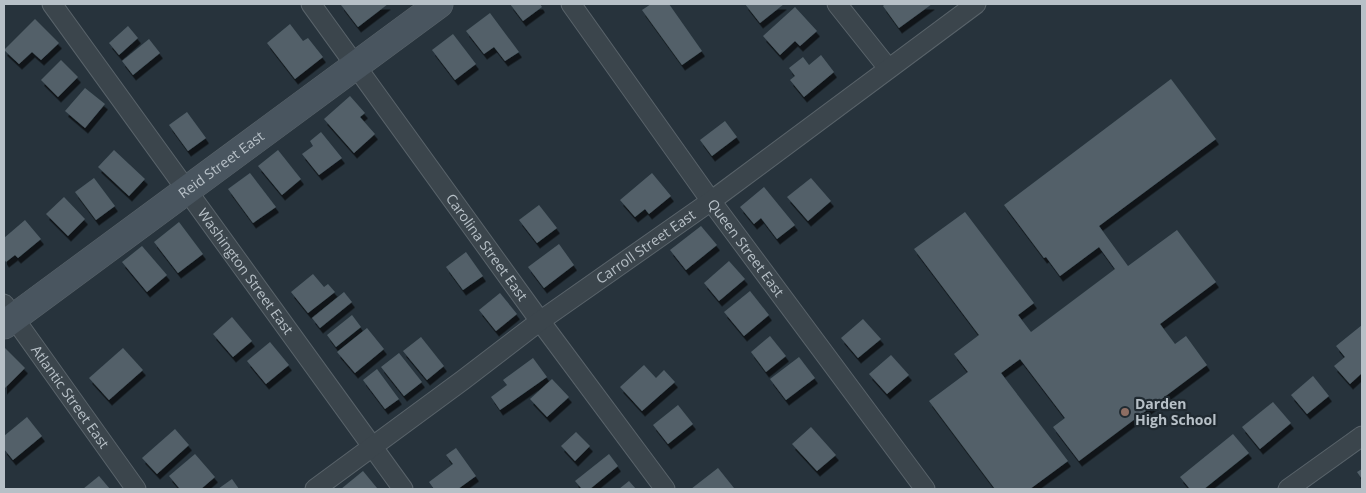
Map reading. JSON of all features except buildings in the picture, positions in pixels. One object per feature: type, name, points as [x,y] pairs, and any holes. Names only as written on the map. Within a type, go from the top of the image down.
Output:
[{"type":"street","name":"Washington Street East","points":[[52,4],[403,489]]},
{"type":"street","name":"Carolina Street East","points":[[311,4],[357,65],[540,321],[665,489]]},
{"type":"street","name":"Reid Street East","points":[[7,316],[187,190],[440,4]]},
{"type":"street","name":"Queen Street East","points":[[571,4],[711,201],[925,489]]},
{"type":"street","points":[[837,4],[888,68]]},
{"type":"street","name":"Carroll Street East","points":[[315,489],[540,321],[711,201],[976,4]]},
{"type":"street","name":"Atlantic Street East","points":[[7,316],[136,489]]},
{"type":"street","points":[[1288,489],[1362,436]]},
{"type":"place","name":"Darden High School","points":[[1125,412]]}]
